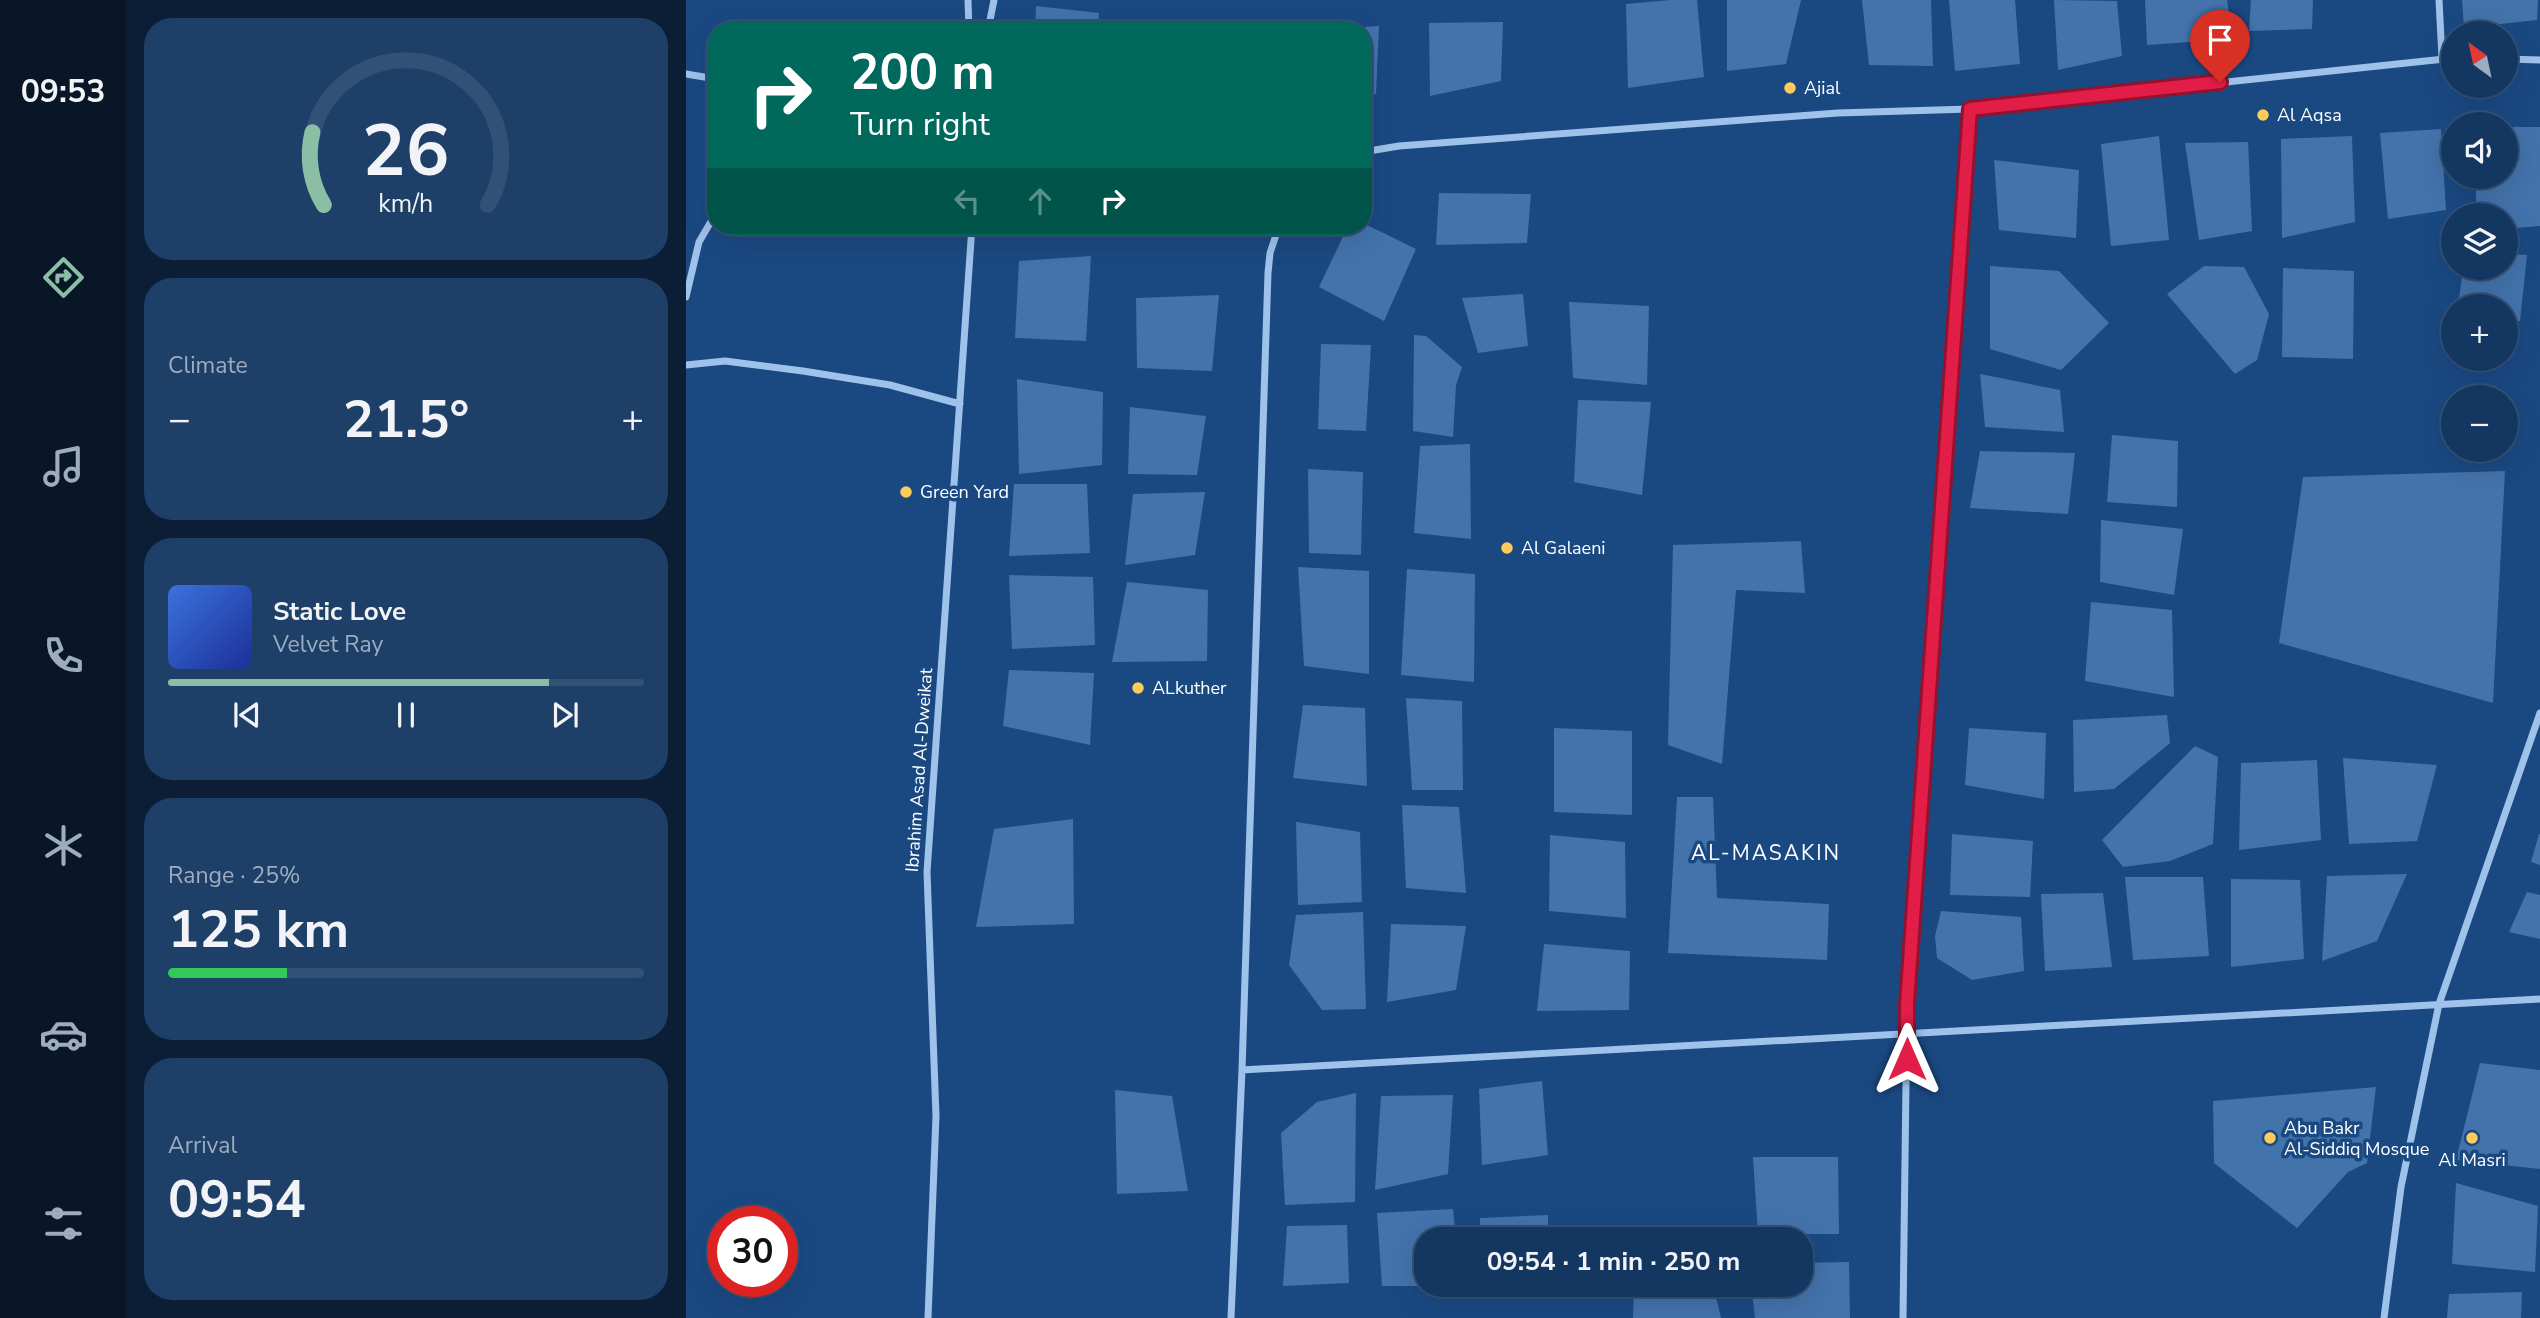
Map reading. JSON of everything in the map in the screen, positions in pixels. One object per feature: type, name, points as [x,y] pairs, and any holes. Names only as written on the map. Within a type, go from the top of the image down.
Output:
[{"type":"street","points":[[968,0],[969,21]]},
{"type":"street","points":[[990,21],[994,0]]},
{"type":"street","points":[[2439,0],[2441,39]]},
{"type":"street","points":[[1372,150],[1399,146],[1838,113],[1970,109],[2441,58]]},
{"type":"street","points":[[2518,60],[2540,60]]},
{"type":"street","points":[[686,74],[707,78]]},
{"type":"street","points":[[1903,1318],[1908,990],[1970,109]]},
{"type":"street","points":[[686,297],[699,242],[707,228]]},
{"type":"street","name":"Ibrahim Asad Al-Dweikat","points":[[928,1318],[936,1116],[927,872],[971,235]]},
{"type":"street","points":[[1231,1318],[1242,1070],[1268,273],[1270,253],[1276,235]]},
{"type":"street","points":[[686,365],[724,361],[803,371],[890,385],[960,404]]},
{"type":"street","points":[[2384,1318],[2401,1187],[2439,1004],[2540,713]]},
{"type":"street","points":[[1242,1070],[2540,999]]},
{"type":"building","points":[[1697,0],[1704,77],[1628,88],[1626,4]]},
{"type":"building","points":[[1727,0],[1801,0],[1786,64],[1727,71]]},
{"type":"building","points":[[1862,0],[1931,0],[1933,66],[1869,65]]},
{"type":"building","points":[[1949,0],[2015,0],[2020,64],[1955,71]]},
{"type":"building","points":[[2054,0],[2117,1],[2122,56],[2058,70]]},
{"type":"building","points":[[2145,0],[2227,0],[2233,39],[2147,45]]},
{"type":"building","points":[[2251,0],[2313,0],[2312,29],[2249,31]]},
{"type":"building","points":[[2462,0],[2538,0],[2537,20],[2464,21]]},
{"type":"building","points":[[1036,6],[1099,13],[1099,21],[1035,21]]},
{"type":"building","points":[[1503,22],[1501,81],[1430,96],[1429,23]]},
{"type":"building","points":[[1372,26],[1379,26],[1376,94],[1372,95]]},
{"type":"building","points":[[2518,127],[2540,127],[2540,226],[2518,228],[2518,203],[2476,203],[2476,189],[2518,189]]},
{"type":"building","points":[[2441,129],[2441,189],[2445,189],[2446,203],[2441,203],[2441,211],[2388,219],[2380,133]]},
{"type":"building","points":[[2159,136],[2169,240],[2111,246],[2101,144]]},
{"type":"building","points":[[2352,136],[2355,222],[2282,238],[2281,139]]},
{"type":"building","points":[[2248,142],[2252,231],[2199,240],[2185,143]]},
{"type":"building","points":[[1994,160],[2079,170],[2076,238],[1999,230]]},
{"type":"building","points":[[1439,193],[1531,194],[1527,243],[1436,245]]},
{"type":"building","points":[[1372,227],[1416,249],[1384,321],[1319,287],[1344,235],[1372,235]]},
{"type":"building","points":[[2518,255],[2527,255],[2520,321],[2518,294],[2460,294],[2462,280],[2518,280]]},
{"type":"building","points":[[1091,256],[1086,341],[1015,338],[1019,261]]},
{"type":"building","points":[[1990,266],[2059,271],[2109,323],[2061,370],[1990,349]]},
{"type":"building","points":[[2204,266],[2244,267],[2269,314],[2257,360],[2235,374],[2167,294]]},
{"type":"building","points":[[2283,268],[2354,271],[2353,359],[2282,357]]},
{"type":"building","points":[[1523,294],[1528,346],[1478,353],[1462,298]]},
{"type":"building","points":[[1219,295],[1212,371],[1137,368],[1136,298]]},
{"type":"building","points":[[1569,302],[1649,306],[1647,385],[1573,378]]},
{"type":"building","points":[[1414,335],[1426,336],[1462,367],[1456,385],[1453,437],[1413,431]]},
{"type":"building","points":[[1321,344],[1371,345],[1366,431],[1318,429]]},
{"type":"building","points":[[1980,374],[2060,390],[2064,432],[1985,427]]},
{"type":"building","points":[[1017,379],[1103,392],[1102,465],[1019,474]]},
{"type":"building","points":[[1578,400],[1651,402],[1642,495],[1574,482]]},
{"type":"building","points":[[1130,407],[1206,416],[1197,475],[1128,474]]},
{"type":"building","points":[[2112,435],[2178,441],[2177,507],[2107,502]]},
{"type":"building","points":[[1470,444],[1471,539],[1414,533],[1420,446]]},
{"type":"building","points":[[1980,451],[2075,453],[2068,514],[1970,508]]},
{"type":"building","points":[[1308,469],[1363,472],[1361,555],[1309,553]]},
{"type":"building","points":[[2505,471],[2493,703],[2279,643],[2303,477]]},
{"type":"building","points":[[1014,484],[1087,484],[1090,553],[1009,556]]},
{"type":"building","points":[[1205,492],[1195,555],[1125,565],[1133,494]]},
{"type":"building","points":[[2101,520],[2183,529],[2174,595],[2100,582]]},
{"type":"building","points":[[1801,541],[1805,593],[1736,590],[1722,764],[1668,745],[1673,545]]},
{"type":"building","points":[[1298,567],[1369,571],[1369,674],[1304,666]]},
{"type":"building","points":[[1407,569],[1475,574],[1474,682],[1401,675]]},
{"type":"building","points":[[1009,575],[1093,577],[1095,645],[1012,649]]},
{"type":"building","points":[[1127,582],[1208,590],[1207,661],[1112,662]]},
{"type":"building","points":[[2091,602],[2172,610],[2174,697],[2085,681]]},
{"type":"building","points":[[1009,670],[1094,673],[1090,745],[1003,726]]},
{"type":"building","points":[[1406,698],[1462,701],[1463,790],[1412,790]]},
{"type":"building","points":[[1303,705],[1365,708],[1367,786],[1293,778]]},
{"type":"building","points":[[2167,715],[2170,743],[2114,789],[2074,792],[2073,720]]},
{"type":"building","points":[[1554,728],[1632,731],[1632,815],[1554,812]]},
{"type":"building","points":[[1969,728],[2046,733],[2044,799],[1965,785]]},
{"type":"building","points":[[2195,746],[2218,757],[2213,844],[2170,861],[2123,867],[2102,840]]},
{"type":"building","points":[[2343,758],[2437,765],[2417,841],[2349,844]]},
{"type":"building","points":[[2317,760],[2321,840],[2239,850],[2241,763]]},
{"type":"building","points":[[1677,797],[1713,797],[1717,898],[1829,904],[1827,960],[1668,953]]},
{"type":"building","points":[[1402,805],[1459,807],[1466,893],[1406,888]]},
{"type":"building","points":[[1073,819],[1074,924],[976,927],[994,829]]},
{"type":"building","points":[[1296,822],[1360,832],[1362,902],[1298,905]]},
{"type":"building","points":[[1952,834],[2033,841],[2030,897],[1950,895]]},
{"type":"building","points":[[2540,834],[2540,865],[2531,862]]},
{"type":"building","points":[[1550,835],[1625,842],[1626,918],[1549,911]]},
{"type":"building","points":[[2407,874],[2377,941],[2322,961],[2327,876]]},
{"type":"building","points":[[2125,877],[2203,877],[2209,956],[2133,960]]},
{"type":"building","points":[[2231,879],[2300,880],[2304,959],[2231,967]]},
{"type":"building","points":[[2527,892],[2540,895],[2540,939],[2509,932]]},
{"type":"building","points":[[2103,893],[2112,967],[2045,971],[2041,894]]},
{"type":"building","points":[[1941,911],[2021,917],[2024,971],[1972,980],[1937,958],[1935,936]]},
{"type":"building","points":[[1363,912],[1366,1009],[1322,1010],[1289,965],[1296,915]]},
{"type":"building","points":[[1391,924],[1466,926],[1456,990],[1387,1002]]},
{"type":"building","points":[[1544,944],[1630,951],[1629,1010],[1537,1011]]},
{"type":"building","points":[[2480,1063],[2540,1070],[2540,1169],[2456,1160]]},
{"type":"building","points":[[1542,1081],[1548,1155],[1482,1165],[1479,1089]]},
{"type":"building","points":[[2376,1087],[2367,1163],[2348,1172],[2297,1228],[2214,1163],[2213,1101]]},
{"type":"building","points":[[1115,1090],[1172,1096],[1188,1191],[1117,1194]]},
{"type":"building","points":[[1356,1093],[1355,1202],[1285,1205],[1281,1133],[1317,1102]]},
{"type":"building","points":[[1453,1095],[1448,1174],[1375,1190],[1381,1096]]},
{"type":"building","points":[[1753,1157],[1838,1157],[1839,1234],[1813,1234],[1813,1227],[1758,1227]]},
{"type":"building","points":[[2456,1183],[2538,1206],[2535,1272],[2452,1264]]},
{"type":"building","points":[[1453,1209],[1455,1227],[1414,1227],[1414,1286],[1382,1286],[1377,1213]]},
{"type":"building","points":[[1548,1215],[1548,1227],[1480,1227],[1480,1218]]},
{"type":"building","points":[[1347,1225],[1349,1283],[1283,1286],[1287,1226]]},
{"type":"building","points":[[1849,1262],[1850,1318],[1755,1318],[1753,1297],[1813,1297],[1813,1263]]},
{"type":"building","points":[[2522,1292],[2521,1318],[2447,1318],[2449,1294]]},
{"type":"building","points":[[1634,1297],[1716,1297],[1721,1318],[1633,1318]]},
{"type":"place","name":"Ajial","points":[[1790,88]]},
{"type":"place","name":"Al Aqsa","points":[[2263,115]]},
{"type":"place","name":"Green Yard","points":[[906,492]]},
{"type":"place","name":"Al Galaeni","points":[[1507,548]]},
{"type":"place","name":"ALkuther","points":[[1138,688]]},
{"type":"place","name":"Abu Bakr Al-Siddiq Mosque","points":[[2270,1138]]},
{"type":"place","name":"Al Masri","points":[[2472,1138]]},
{"type":"district","name":"AL-MASAKIN","points":[[1766,853]]},
{"type":"route","points":[[1907,1059],[1907,1004],[1970,109],[2220,82]]}]
